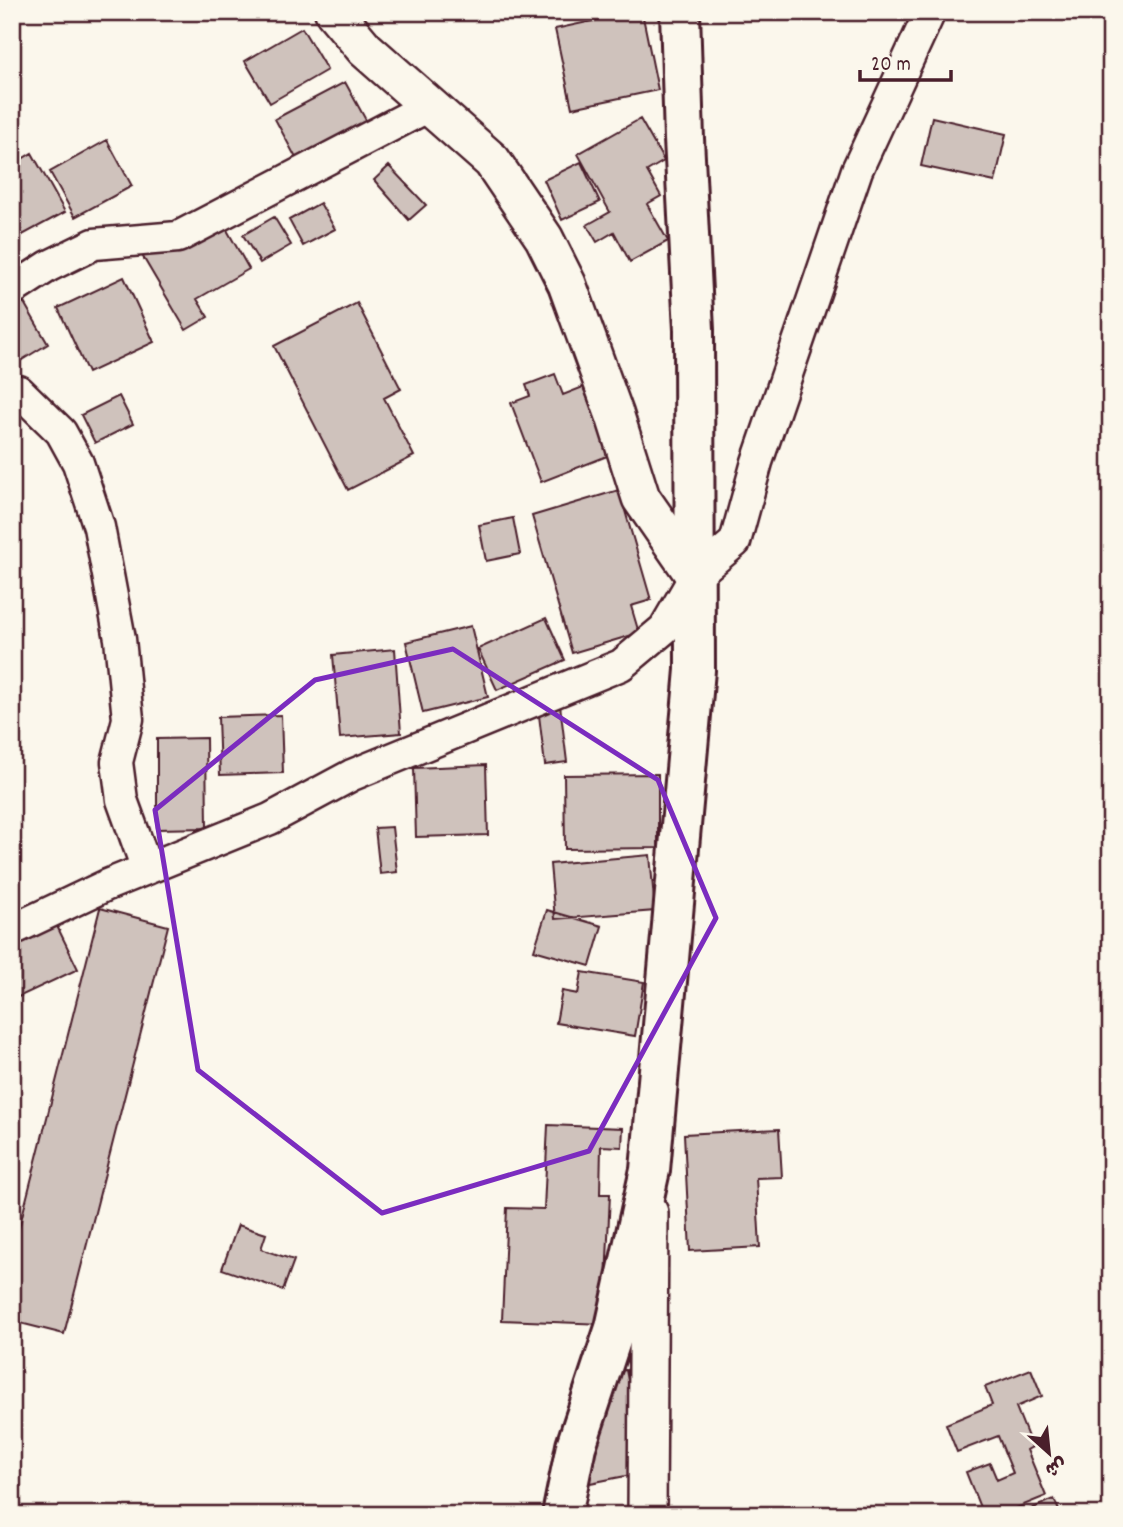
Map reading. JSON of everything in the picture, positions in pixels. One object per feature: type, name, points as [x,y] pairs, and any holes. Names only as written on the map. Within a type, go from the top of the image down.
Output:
[{"type":"main road","points":[[562,1515],[576,1446],[615,1328],[650,1170],[695,670],[694,330],[680,12]]},
{"type":"street","points":[[334,12],[365,49],[492,161],[544,238],[567,284],[615,416],[641,498],[695,576]]},
{"type":"street","points":[[12,930],[107,884],[270,819],[352,775],[621,665],[664,629],[695,576],[735,542],[757,462],[857,170],[930,12]]},
{"type":"street","points":[[12,290],[49,266],[94,244],[178,237],[429,106]]},
{"type":"street","points":[[19,391],[61,432],[78,463],[99,527],[120,639],[128,719],[117,762],[122,800],[147,869]]},
{"type":"street","points":[[647,1515],[650,1170]]},
{"type":"highlighted area","points":[[453,649],[658,780],[716,918],[589,1151],[382,1213],[198,1070],[155,810],[315,680]]},
{"type":"building","points":[[642,12],[658,90],[572,108],[555,29]]},
{"type":"building","points":[[302,28],[327,70],[270,103],[245,61]]},
{"type":"building","points":[[345,82],[367,122],[297,160],[275,119]]},
{"type":"building","points":[[932,117],[1006,134],[995,182],[921,166]]},
{"type":"building","points":[[640,119],[664,161],[647,171],[661,196],[647,204],[668,241],[630,262],[614,232],[597,242],[587,225],[610,212],[578,154]]},
{"type":"building","points":[[107,140],[132,186],[75,217],[50,172]]},
{"type":"building","points":[[32,153],[65,212],[17,238],[12,230],[12,165]]},
{"type":"building","points":[[581,162],[600,202],[562,220],[544,180]]},
{"type":"building","points":[[389,166],[426,205],[409,220],[374,180]]},
{"type":"building","points":[[320,203],[335,229],[303,246],[289,220]]},
{"type":"building","points":[[218,214],[249,269],[197,299],[208,317],[186,330],[143,257]]},
{"type":"building","points":[[274,217],[291,245],[260,263],[243,235]]},
{"type":"building","points":[[124,277],[154,342],[88,373],[58,308]]},
{"type":"building","points":[[19,294],[48,344],[12,366],[12,298]]},
{"type":"building","points":[[357,303],[401,389],[384,398],[414,456],[348,490],[274,346]]},
{"type":"building","points":[[555,374],[563,395],[583,387],[610,455],[541,482],[511,403],[530,396],[526,385]]},
{"type":"building","points":[[119,396],[133,424],[95,443],[81,415]]},
{"type":"building","points":[[619,490],[651,600],[631,606],[639,633],[572,653],[532,516]]},
{"type":"building","points":[[513,518],[520,554],[486,561],[479,525]]},
{"type":"building","points":[[546,618],[565,660],[497,690],[478,649]]},
{"type":"building","points":[[471,626],[488,697],[423,713],[406,642]]},
{"type":"building","points":[[395,649],[401,733],[340,738],[333,655]]},
{"type":"building","points":[[560,705],[567,762],[545,765],[538,707]]},
{"type":"building","points":[[281,715],[283,773],[220,775],[218,717]]},
{"type":"building","points":[[206,738],[207,828],[157,829],[157,739]]},
{"type":"building","points":[[486,765],[488,835],[416,837],[414,768]]},
{"type":"building","points":[[658,774],[658,848],[565,849],[564,775]]},
{"type":"building","points":[[392,827],[397,872],[380,874],[375,828]]},
{"type":"building","points":[[650,855],[655,911],[555,919],[550,864]]},
{"type":"building","points":[[100,908],[168,926],[64,1334],[12,1321],[12,1256]]},
{"type":"building","points":[[547,910],[602,926],[590,966],[534,950]]},
{"type":"building","points":[[56,924],[78,969],[12,1000],[12,945]]},
{"type":"building","points":[[582,972],[644,982],[635,1036],[556,1023],[562,991],[578,994]]},
{"type":"building","points":[[548,1125],[623,1128],[622,1147],[601,1146],[600,1194],[610,1194],[604,1324],[502,1320],[507,1208],[544,1209]]},
{"type":"building","points":[[779,1129],[782,1177],[756,1178],[760,1247],[690,1251],[684,1134]]},
{"type":"building","points":[[238,1225],[266,1234],[261,1249],[294,1260],[283,1290],[222,1269]]},
{"type":"building","points":[[1031,1369],[1042,1396],[1016,1407],[1032,1447],[1027,1450],[1046,1496],[999,1515],[983,1515],[966,1472],[990,1463],[997,1480],[1013,1473],[998,1436],[957,1452],[946,1424],[992,1405],[985,1387]]},
{"type":"building","points":[[626,1370],[646,1472],[590,1483],[573,1395],[611,1387],[608,1373]]},
{"type":"building","points":[[1054,1499],[1061,1515],[1011,1515],[1023,1510],[1024,1512]]}]
